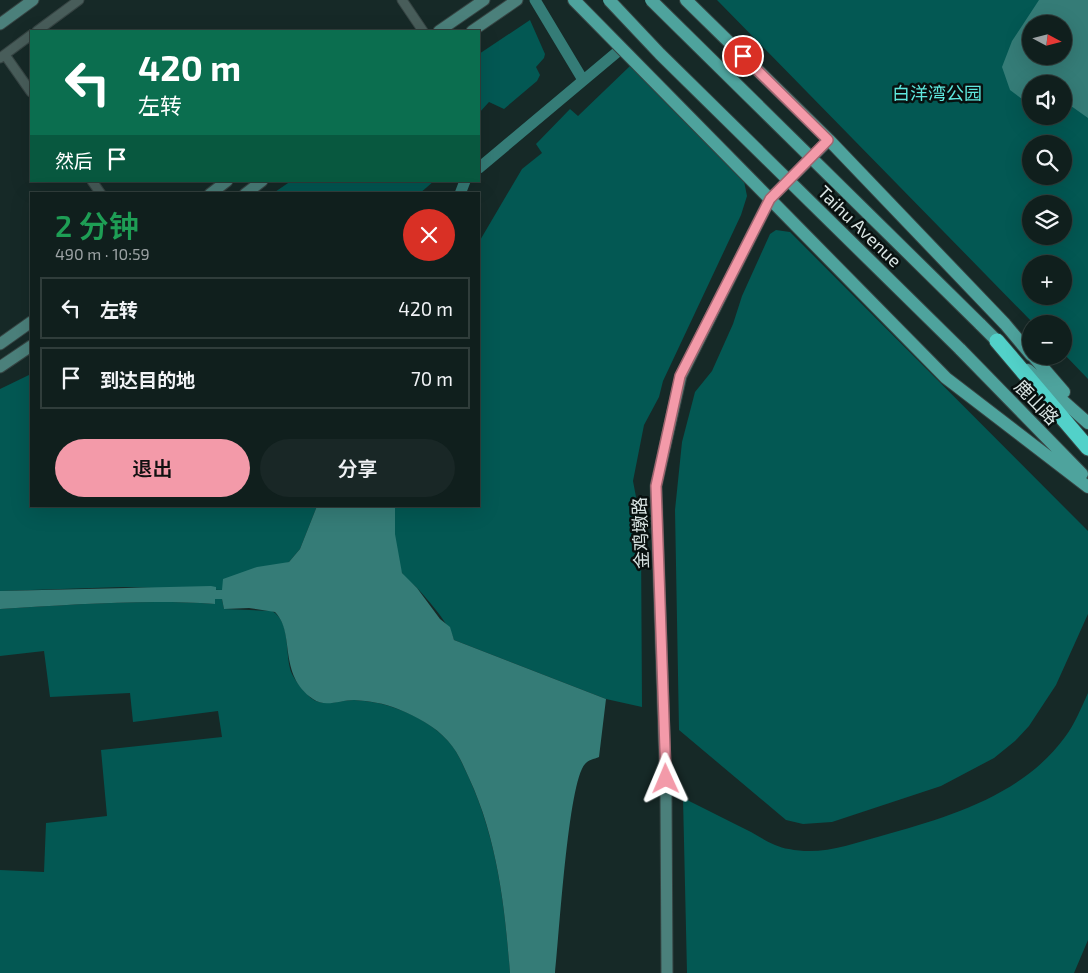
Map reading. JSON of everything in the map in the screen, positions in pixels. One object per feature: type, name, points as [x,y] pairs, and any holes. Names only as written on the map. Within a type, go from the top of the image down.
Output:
[{"type":"highway","points":[[997,341],[1088,448]]},
{"type":"main road","points":[[574,0],[946,378],[1088,487]]},
{"type":"main road","name":"Taihu Avenue","points":[[609,0],[660,54],[960,349]]},
{"type":"main road","name":"Taihu Avenue","points":[[651,0],[980,324]]},
{"type":"main road","points":[[686,0],[828,140],[1022,344]]},
{"type":"main road","name":"鹿山路","points":[[980,324],[1088,422]]},
{"type":"main road","name":"鹿山路","points":[[960,349],[1088,481]]},
{"type":"main road","points":[[1040,365],[1088,422]]},
{"type":"street","points":[[0,24],[33,0]]},
{"type":"street","points":[[38,30],[79,0]]},
{"type":"street","points":[[402,0],[422,30]]},
{"type":"street","points":[[440,30],[484,0]]},
{"type":"street","points":[[473,30],[517,0]]},
{"type":"street","points":[[30,37],[3,56],[30,91]]},
{"type":"street","name":"金鸡墩路","points":[[667,973],[666,795],[656,486],[680,376],[770,199],[828,140]]},
{"type":"street","points":[[213,192],[226,182]]},
{"type":"street","points":[[248,192],[261,182]]},
{"type":"street","points":[[0,344],[30,323]]},
{"type":"street","points":[[0,368],[30,347]]},
{"type":"green space","name":"白洋湾公园","points":[[717,0],[1088,0],[1088,379],[1072,362],[1072,315],[1025,315]]},
{"type":"green space","points":[[530,20],[545,54],[536,67],[540,75],[537,81],[504,109],[489,102],[480,112],[480,53]]},
{"type":"green space","points":[[630,66],[744,181],[747,196],[741,215],[663,381],[659,397],[644,425],[633,481],[640,518],[641,539],[642,707],[606,699],[454,640],[438,613],[417,588],[402,574],[395,548],[395,507],[480,507],[480,240],[522,169],[542,153],[536,144],[570,109],[578,116]]},
{"type":"green space","points":[[290,182],[433,182],[421,192],[275,192]]},
{"type":"green space","points":[[776,230],[790,232],[1088,531],[1088,614],[1056,685],[1029,726],[1015,741],[994,758],[941,786],[832,822],[803,824],[786,820],[679,730],[675,510],[682,442],[695,392],[712,371],[733,324],[742,296],[770,234]]},
{"type":"green space","points":[[30,374],[30,507],[317,507],[300,549],[289,562],[222,590],[123,587],[0,591],[0,389]]},
{"type":"green space","points":[[215,599],[222,599],[224,609],[272,611],[278,616],[285,631],[292,674],[300,687],[311,698],[321,703],[354,700],[390,706],[424,722],[443,736],[452,746],[469,778],[487,825],[502,898],[510,973],[0,973],[0,870],[44,872],[46,823],[107,816],[101,750],[222,737],[218,711],[133,722],[130,693],[50,697],[44,651],[0,656],[0,609],[134,602],[215,604]]},
{"type":"green space","points":[[1088,693],[1088,940],[1074,973],[687,973],[683,798],[784,848],[813,851],[847,845],[932,821],[982,802],[1006,789],[1028,775],[1065,737]]},
{"type":"shaded area","points":[[1039,0],[1088,0],[1088,118],[1072,107],[1072,75],[1022,75],[1022,99],[1010,90],[1002,67],[1012,41],[1022,26],[1022,65],[1072,65],[1072,15],[1029,15]]},
{"type":"shaded area","points":[[317,507],[395,507],[395,534],[402,573],[417,588],[440,619],[450,627],[454,640],[606,699],[599,757],[585,764],[579,777],[574,799],[565,862],[555,973],[510,973],[502,898],[487,824],[479,801],[452,745],[425,722],[393,707],[365,701],[354,700],[322,703],[313,699],[302,689],[295,678],[285,631],[275,612],[249,608],[224,609],[222,599],[215,599],[215,604],[134,602],[0,609],[0,591],[211,586],[216,587],[216,590],[222,590],[223,579],[257,567],[289,562],[300,549]]},
{"type":"waterway","points":[[535,0],[583,80]]},
{"type":"waterway","points":[[480,167],[616,53]]},
{"type":"waterway","points":[[461,192],[465,182]]},
{"type":"route","points":[[666,779],[656,486],[680,376],[770,199],[828,140],[743,56]]}]
